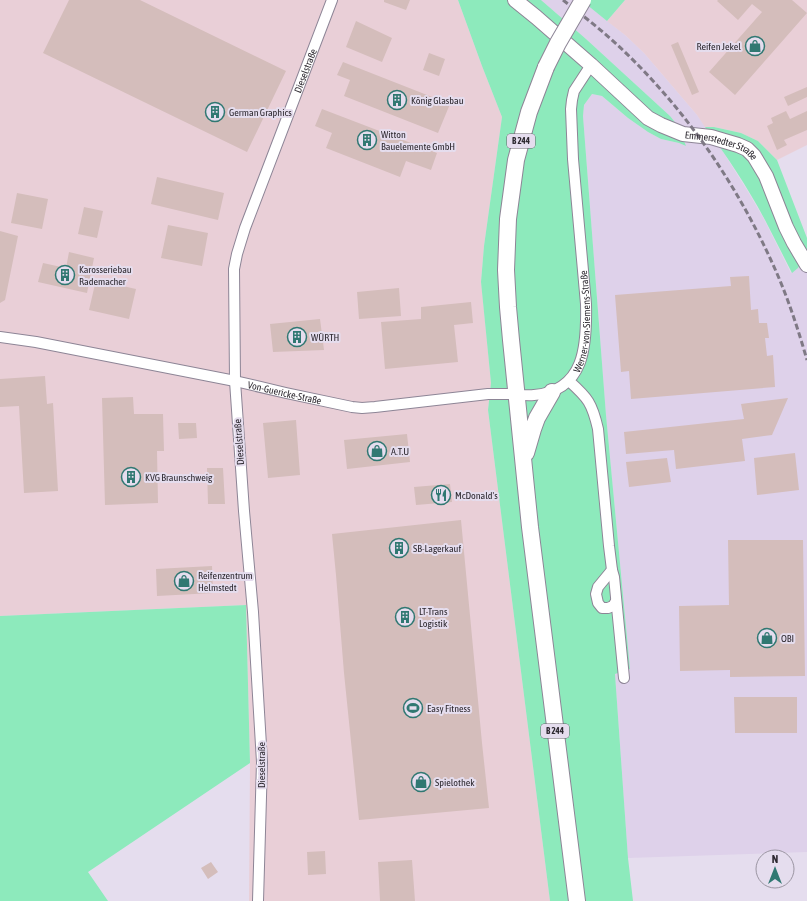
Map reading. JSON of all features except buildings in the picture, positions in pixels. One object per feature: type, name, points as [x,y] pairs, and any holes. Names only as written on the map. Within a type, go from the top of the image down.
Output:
[{"type":"main road","name":"Emmerstedter Straße","points":[[515,0],[591,65],[648,118],[683,134],[711,137],[747,149],[754,156],[766,176],[786,227],[796,248],[807,265]]},
{"type":"main road","name":"B 244","points":[[576,901],[523,464],[508,307],[506,270],[508,219],[516,160],[522,136],[529,112],[546,67],[561,36],[583,0]]},
{"type":"main road","name":"B 244","points":[[523,464],[535,423],[552,392]]},
{"type":"street","name":"Dieselstraße","points":[[258,901],[262,762],[235,381],[234,269],[245,228],[332,0]]},
{"type":"street","name":"Werner-von-Siemens-Straße","points":[[591,65],[574,91],[572,100],[572,145],[586,322],[584,347],[580,364],[569,381],[587,399],[594,412],[598,429],[624,678]]},
{"type":"street","name":"Von-Guericke-Straße","points":[[0,337],[36,342],[235,381],[338,405],[362,408],[374,408],[488,394],[517,394],[532,396],[552,392],[559,389],[569,381]]},
{"type":"street","points":[[612,570],[598,587],[596,594],[598,603],[602,608],[613,606],[616,601]]},
{"type":"shaded area","points":[[0,0],[458,0],[502,117],[484,246],[481,281],[491,383],[488,410],[550,901],[249,901],[250,763],[246,605],[0,616]]},
{"type":"shaded area","points":[[541,0],[581,0],[625,35],[644,53],[697,115],[720,147],[764,219],[791,273],[807,253],[807,852],[795,852],[795,849],[755,849],[755,854],[628,858],[615,674],[630,669],[606,415],[583,116],[584,105],[592,94],[602,96],[628,118],[648,132],[661,139],[686,146],[670,116]]},
{"type":"shaded area","points":[[625,0],[807,0],[807,145],[777,160],[758,141],[741,133],[714,127],[705,127],[697,115],[644,53],[607,21]]},
{"type":"green space","points":[[458,0],[541,0],[670,116],[678,126],[686,146],[661,139],[648,132],[628,118],[602,96],[592,94],[584,105],[583,116],[606,415],[630,669],[615,674],[628,858],[633,901],[550,901],[488,410],[491,383],[481,282],[484,246],[502,117]]},
{"type":"green space","points":[[581,0],[625,0],[607,21]]},
{"type":"green space","points":[[705,127],[714,127],[741,133],[758,141],[777,160],[807,238],[807,253],[798,268],[792,273],[752,196]]},
{"type":"green space","points":[[246,605],[250,763],[88,872],[108,901],[0,901],[0,616]]},
{"type":"railway","points":[[563,0],[614,42],[652,80],[673,104],[712,156],[746,211],[775,269],[807,360]]},
{"type":"place","name":"Reifen Jekel","points":[[755,46]]},
{"type":"place","name":"König Glasbau","points":[[397,100]]},
{"type":"place","name":"German Graphics","points":[[215,112]]},
{"type":"place","name":"Witton Bauelemente GmbH","points":[[367,140]]},
{"type":"place","name":"Karosseriebau Rademacher","points":[[65,275]]},
{"type":"place","name":"WÜRTH","points":[[297,337]]},
{"type":"place","name":"A.T.U","points":[[377,451]]},
{"type":"place","name":"KVG Braunschweig","points":[[131,477]]},
{"type":"place","name":"McDonald's","points":[[441,495]]},
{"type":"place","name":"SB-Lagerkauf","points":[[399,548]]},
{"type":"place","name":"Reifenzentrum Helmstedt","points":[[184,581]]},
{"type":"place","name":"LT-Trans Logistik","points":[[405,617]]},
{"type":"place","name":"OBI","points":[[767,638]]},
{"type":"place","name":"Easy Fitness","points":[[413,708]]},
{"type":"place","name":"Spielothek","points":[[421,782]]}]
